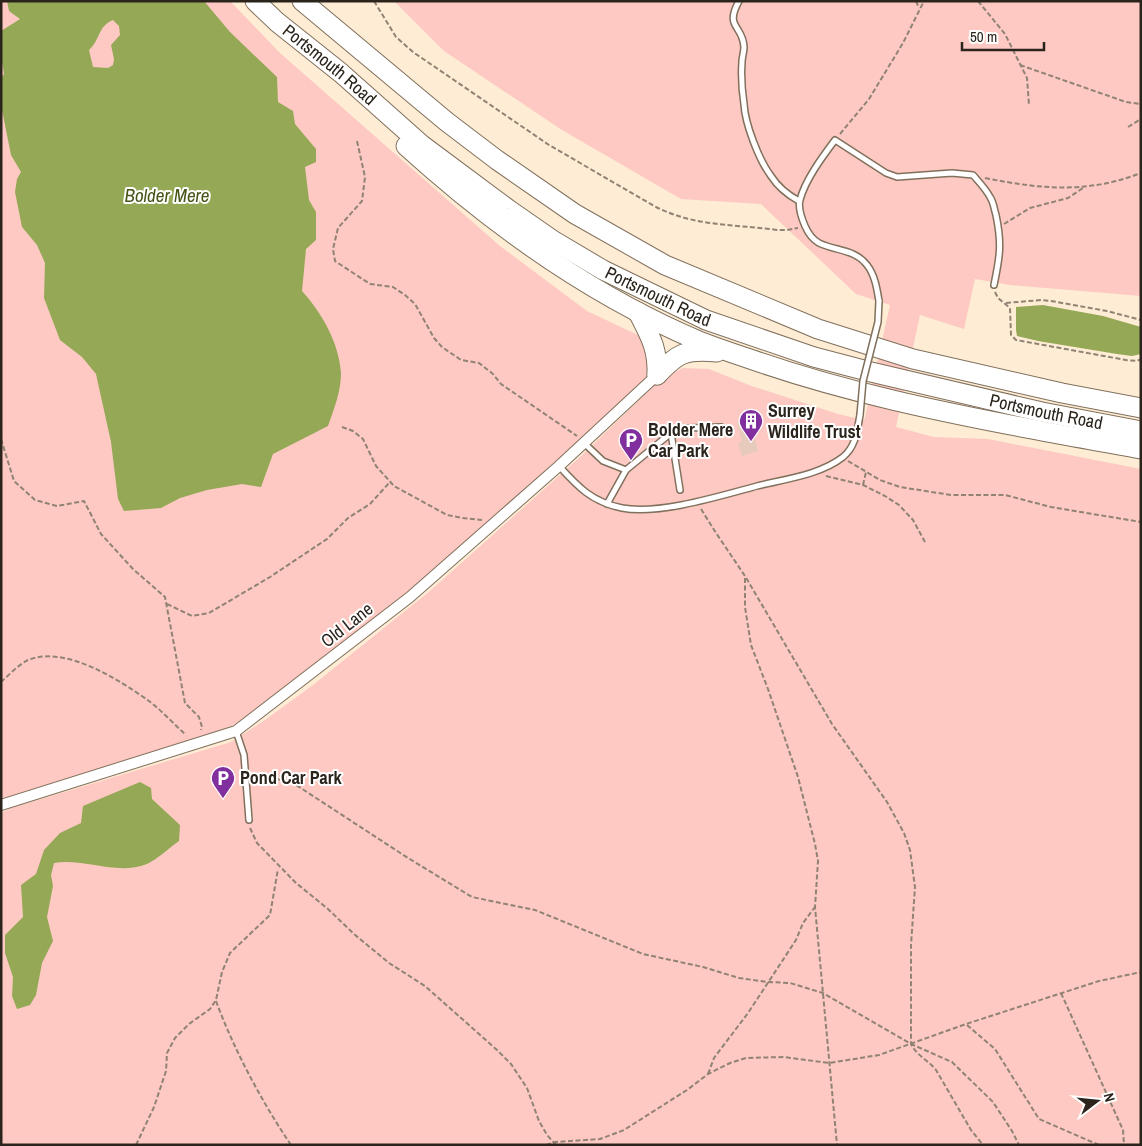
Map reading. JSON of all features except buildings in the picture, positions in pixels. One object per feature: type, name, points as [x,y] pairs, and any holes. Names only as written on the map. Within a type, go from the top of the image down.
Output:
[{"type":"highway","name":"Portsmouth Road","points":[[255,1],[277,22],[341,73],[422,144],[508,209],[554,241],[603,270],[706,320],[814,357],[871,372],[1042,412],[1141,431]]},
{"type":"highway","name":"Portsmouth Road","points":[[302,1],[446,122],[497,160],[575,214],[665,265],[818,329],[913,360],[1062,393],[1141,408]]},
{"type":"highway","points":[[277,22],[347,92],[440,177],[538,252],[597,290],[638,312],[693,338],[735,354],[813,379],[884,398],[1037,431],[1141,449]]},
{"type":"highway","points":[[638,312],[653,342],[658,359],[657,375]]},
{"type":"highway","points":[[657,375],[669,362],[681,355],[696,350],[735,354]]},
{"type":"highway","points":[[1114,402],[1141,402]]},
{"type":"street","name":"Old Lane","points":[[1,805],[236,732],[410,597],[560,466],[657,375]]},
{"type":"lane","points":[[739,1],[733,12],[734,24],[742,38],[744,47],[742,62],[744,107],[752,137],[770,175],[782,189],[799,201]]},
{"type":"lane","points":[[560,466],[580,488],[607,504],[626,509],[668,507],[724,496],[814,471],[832,464],[843,457],[854,444],[860,415],[863,382],[878,322],[879,301],[875,281],[867,264],[858,256],[818,242],[810,236],[805,226],[799,201],[812,174],[835,140],[886,173],[897,177],[952,173],[973,175],[990,195],[994,204],[1001,242],[994,285]]},
{"type":"lane","points":[[607,504],[626,470],[671,433],[688,428],[721,427]]},
{"type":"lane","points":[[671,433],[680,490]]},
{"type":"lane","points":[[584,443],[603,461],[626,470]]},
{"type":"lane","points":[[236,732],[244,755],[249,820]]},
{"type":"path","points":[[374,1],[396,37],[413,52],[549,145],[656,207],[668,213],[707,224],[777,230],[805,226]]},
{"type":"path","points":[[916,1],[919,10]]},
{"type":"path","points":[[835,140],[868,98],[903,43],[924,1]]},
{"type":"path","points":[[978,1],[1005,34],[1027,78],[1029,105]]},
{"type":"path","points":[[1020,65],[1126,102],[1141,104]]},
{"type":"path","points":[[1128,127],[1141,119]]},
{"type":"path","points":[[357,141],[365,177],[362,201],[338,228],[333,249],[335,261],[370,284],[393,287],[405,294],[415,304],[434,338],[442,347],[461,360],[479,363],[493,374],[501,384],[574,433],[584,443]]},
{"type":"path","points":[[973,175],[1040,187],[1083,188],[1141,173]]},
{"type":"path","points":[[998,227],[1030,208],[1068,198],[1083,188]]},
{"type":"path","points":[[994,285],[995,294],[1010,308],[1011,335],[1016,340],[1126,360],[1137,361],[1141,359]]},
{"type":"path","points":[[1006,303],[1051,301],[1107,311],[1141,320]]},
{"type":"path","points":[[342,427],[353,431],[363,439],[376,466],[390,482],[412,497],[446,514],[463,518],[499,519]]},
{"type":"path","points":[[1,439],[14,481],[35,500],[57,506],[84,501],[101,534],[133,569],[165,597],[185,704],[198,717],[202,727],[200,733]]},
{"type":"path","points":[[843,457],[880,480],[900,488],[952,494],[1005,495],[1051,508],[1141,522]]},
{"type":"path","points":[[814,471],[831,478],[862,485],[899,505],[913,520],[925,542]]},
{"type":"path","points":[[862,485],[866,472]]},
{"type":"path","points":[[167,604],[192,616],[209,612],[270,577],[327,539],[348,518],[370,504],[390,482]]},
{"type":"path","points":[[697,501],[745,576],[832,724],[887,802],[904,833],[910,850],[915,887],[911,945],[911,1044],[914,1050],[932,1064],[971,1130],[983,1145]]},
{"type":"path","points":[[745,576],[745,607],[751,645],[798,776],[818,861],[815,906],[837,1145]]},
{"type":"path","points":[[1,682],[27,661],[40,657],[61,658],[84,663],[150,702],[188,737],[193,745]]},
{"type":"path","points":[[245,776],[290,781],[408,858],[472,897],[535,910],[643,954],[703,967],[739,978],[768,982],[790,982],[823,994],[911,1044],[952,1062],[993,1102],[1019,1145]]},
{"type":"path","points":[[249,820],[250,829],[257,843],[278,868],[389,962],[425,986],[497,1050],[510,1064],[527,1088],[539,1121],[547,1135],[556,1144]]},
{"type":"path","points":[[136,1145],[154,1107],[166,1071],[167,1053],[175,1038],[189,1024],[210,1009],[216,1000],[222,972],[230,953],[270,916],[278,868]]},
{"type":"path","points":[[708,1074],[714,1058],[748,1014],[796,940],[803,923],[815,906]]},
{"type":"path","points":[[546,1145],[600,1139],[624,1130],[688,1090],[708,1074],[730,1063],[746,1058],[784,1057],[829,1063],[878,1055],[1099,981],[1141,972]]},
{"type":"path","points":[[1061,993],[1123,1130],[1124,1145]]},
{"type":"path","points":[[216,1000],[227,1030],[277,1124],[291,1145]]},
{"type":"path","points":[[966,1024],[995,1048],[1039,1119],[1099,1145]]},
{"type":"shaded area","points":[[1,1],[230,1],[280,53],[500,246],[587,311],[642,337],[649,359],[650,374],[543,473],[420,582],[249,715],[222,732],[1,799]]},
{"type":"shaded area","points":[[394,1],[1141,1],[1141,296],[1010,285],[975,279],[964,329],[920,315],[896,427],[934,437],[988,439],[1141,469],[1141,1145],[1,1145],[1,813],[11,808],[231,742],[265,720],[313,685],[430,591],[580,457],[661,379],[683,368],[709,369],[749,385],[838,414],[864,420],[890,305],[856,294],[761,204],[681,199],[562,130],[444,51]]},
{"type":"water","name":"Bolder Mere","points":[[7,1],[204,1],[230,32],[277,77],[278,102],[293,111],[295,124],[316,149],[316,162],[305,167],[309,200],[316,212],[316,240],[306,249],[302,291],[323,319],[333,340],[340,362],[340,386],[328,426],[273,454],[261,487],[242,484],[207,490],[180,498],[161,508],[124,511],[118,499],[111,442],[96,374],[82,357],[60,340],[44,298],[45,263],[37,245],[22,227],[15,192],[17,179],[21,172],[11,155],[1,105],[1,78],[4,74],[1,55],[1,31],[20,19],[9,11]],"holes":[[[113,20],[119,26],[120,35],[111,45],[114,59],[113,65],[108,68],[93,67],[89,50],[96,42],[104,26]]]},
{"type":"water","points":[[1043,305],[1103,316],[1141,327],[1141,354],[1132,356],[1117,354],[1017,336],[1016,307]]},
{"type":"water","points":[[140,782],[151,788],[152,799],[180,825],[179,841],[151,862],[135,867],[112,868],[78,863],[54,863],[51,875],[53,886],[47,917],[53,941],[42,963],[36,995],[30,1005],[17,1009],[12,996],[13,977],[5,953],[5,935],[23,917],[21,885],[36,874],[44,850],[60,833],[81,823],[83,806]]},
{"type":"place","name":"Surrey Wildlife Trust","points":[[751,442]]},
{"type":"place","name":"Bolder Mere Car Park","points":[[631,461]]},
{"type":"place","name":"Pond Car Park","points":[[223,799]]}]
